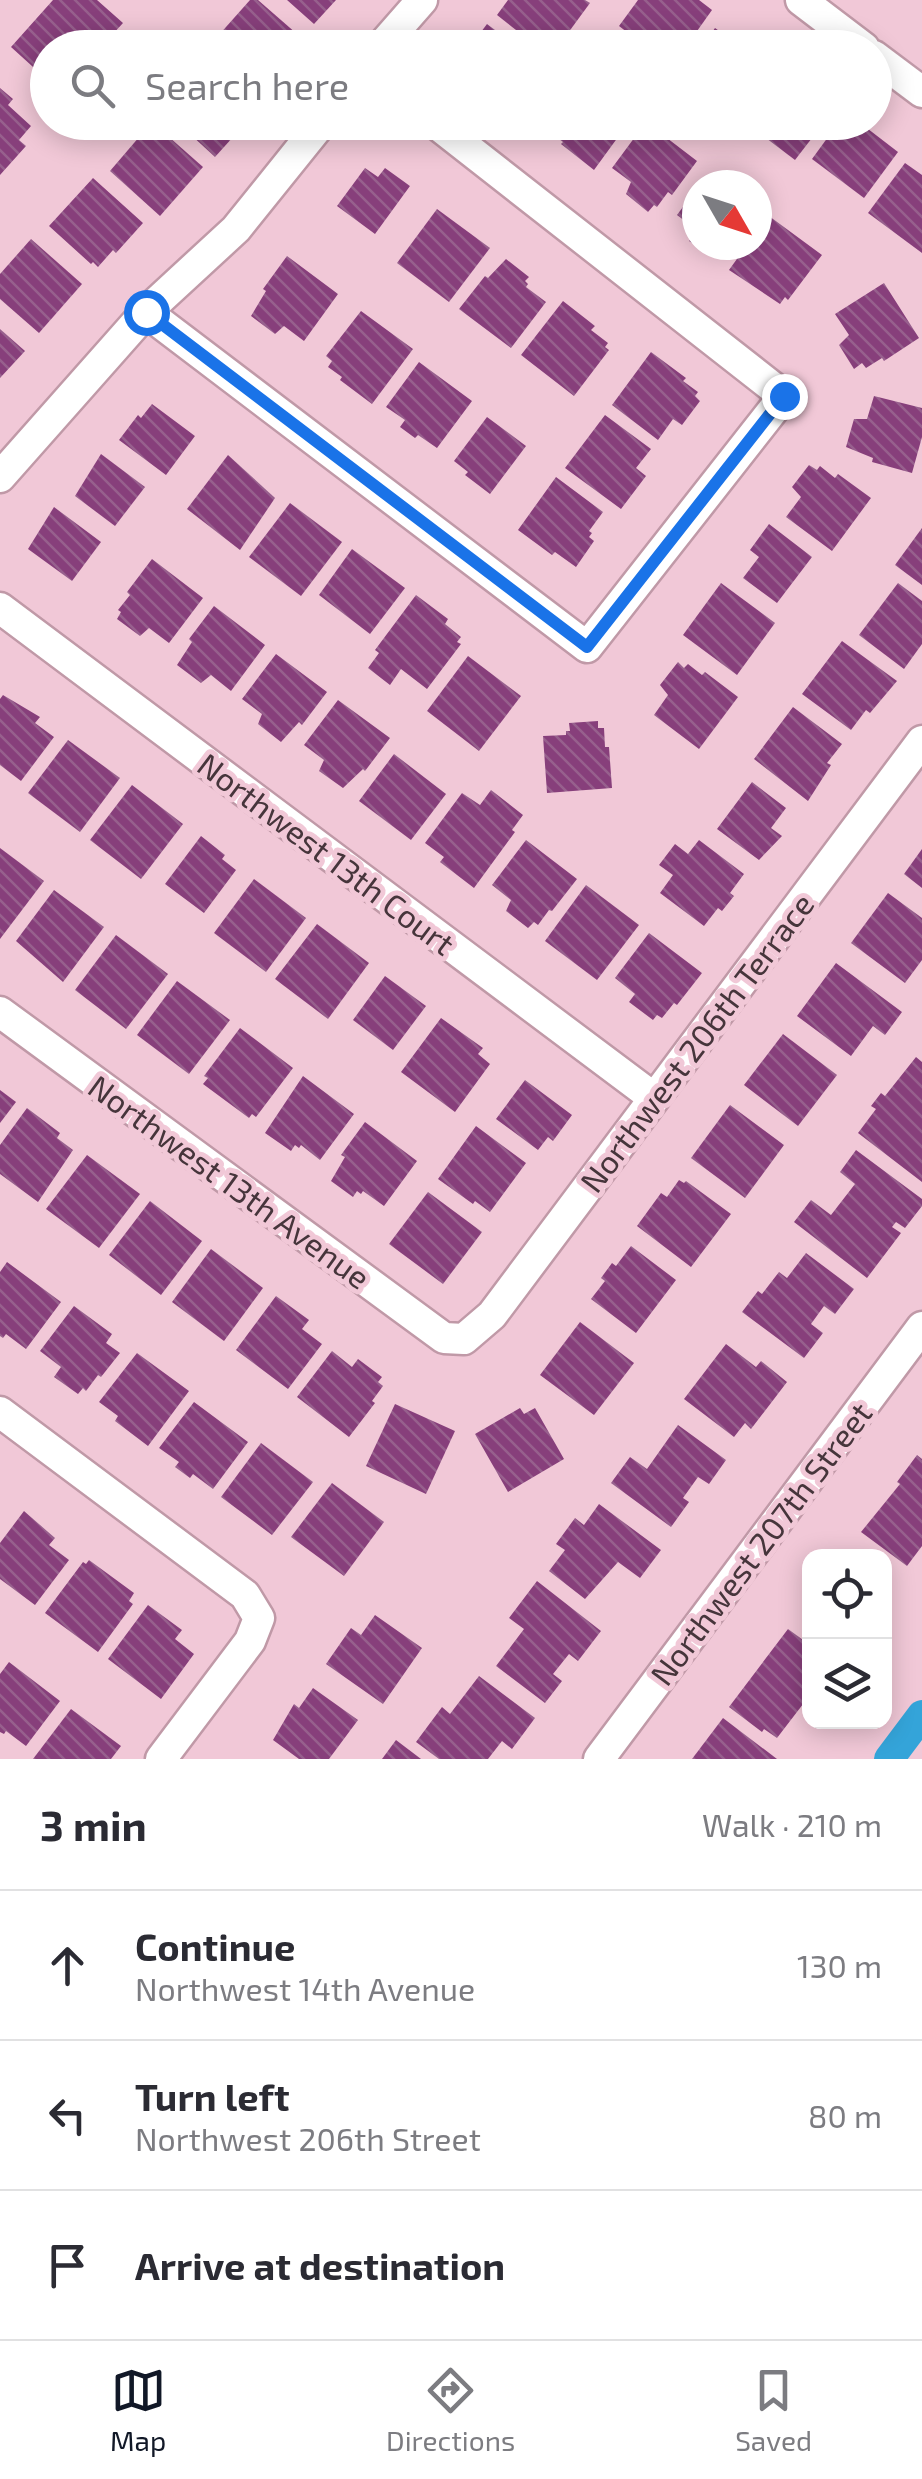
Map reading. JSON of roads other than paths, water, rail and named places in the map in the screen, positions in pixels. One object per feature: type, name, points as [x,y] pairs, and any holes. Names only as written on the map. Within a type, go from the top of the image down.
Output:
[{"type":"street","points":[[396,30],[422,0]]},
{"type":"street","points":[[801,0],[840,30]]},
{"type":"street","points":[[892,70],[922,92]]},
{"type":"street","points":[[0,477],[146,312],[236,229],[308,140]]},
{"type":"street","points":[[146,312],[587,647],[784,396],[457,140]]},
{"type":"street","name":"Northwest 13th Court","points":[[0,608],[654,1098]]},
{"type":"street","name":"Northwest 206th Terrace","points":[[464,1338],[492,1315],[922,741]]},
{"type":"street","name":"Northwest 13th Avenue","points":[[0,1012],[444,1338],[464,1338]]},
{"type":"street","name":"Northwest 207th Street","points":[[599,1759],[922,1327]]},
{"type":"street","points":[[0,1412],[245,1595],[259,1618],[250,1642],[161,1759]]},
{"type":"waterway","points":[[889,1759],[922,1715]]}]
